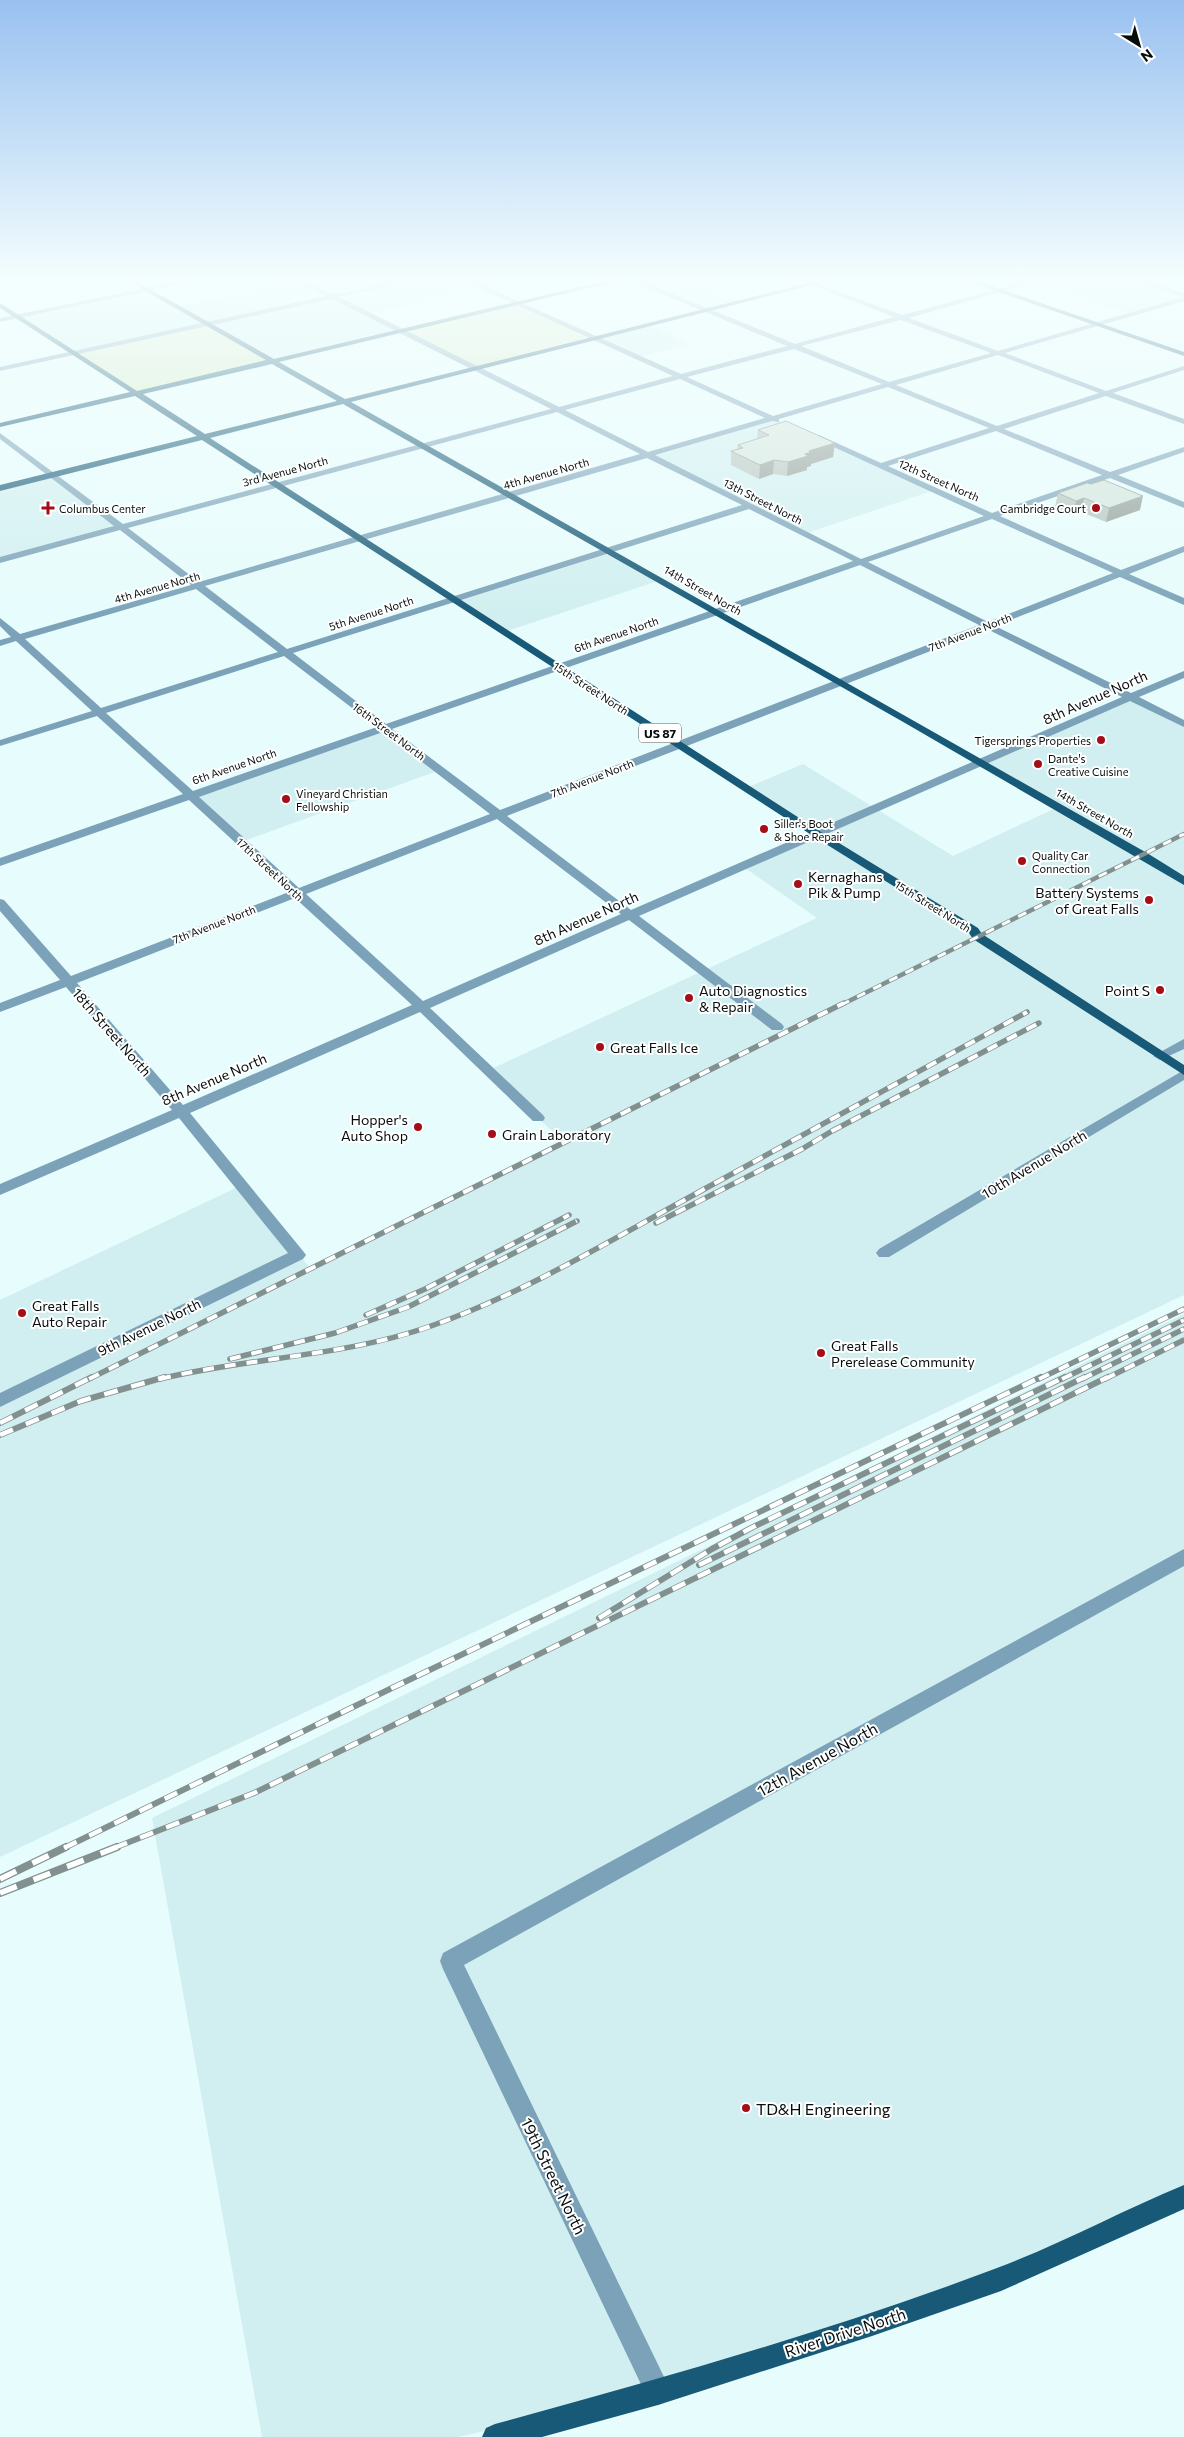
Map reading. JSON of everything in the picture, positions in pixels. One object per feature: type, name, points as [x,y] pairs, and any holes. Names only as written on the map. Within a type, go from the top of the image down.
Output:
[{"type":"main road","points":[[0,425],[134,394]]},
{"type":"main road","name":"15th Street North","points":[[138,394],[817,834],[974,931],[977,936],[1184,1073]]},
{"type":"main road","name":"14th Street North","points":[[330,394],[982,763],[1143,855],[1184,881]]},
{"type":"main road","points":[[0,488],[377,394]]},
{"type":"main road","name":"River Drive North","points":[[495,2437],[658,2392],[872,2324],[1001,2279],[1184,2197]]},
{"type":"street","name":"13th Street North","points":[[523,394],[1184,724]]},
{"type":"street","name":"3rd Avenue North","points":[[0,560],[616,394]]},
{"type":"street","points":[[716,394],[779,421]]},
{"type":"street","name":"4th Avenue North","points":[[0,643],[648,455],[779,421],[864,394]]},
{"type":"street","points":[[912,394],[1184,505]]},
{"type":"street","points":[[880,466],[1104,394]]},
{"type":"street","points":[[1108,394],[1184,422]]},
{"type":"street","name":"12th Street North","points":[[808,434],[1184,602]]},
{"type":"street","name":"16th Street North","points":[[0,435],[777,1028]]},
{"type":"street","name":"6th Avenue North","points":[[0,862],[384,727],[862,563],[1184,449]]},
{"type":"street","name":"5th Avenue North","points":[[0,743],[749,506]]},
{"type":"street","name":"7th Avenue North","points":[[0,1008],[295,892],[1184,549]]},
{"type":"street","name":"17th Street North","points":[[0,621],[421,1006],[538,1118]]},
{"type":"street","name":"8th Avenue North","points":[[0,1190],[1184,674]]},
{"type":"street","name":"18th Street North","points":[[0,903],[180,1110],[298,1255]]},
{"type":"street","points":[[1160,1056],[1184,1043]]},
{"type":"street","name":"10th Avenue North","points":[[884,1253],[1184,1073]]},
{"type":"street","name":"9th Avenue North","points":[[3,1393],[298,1255]]},
{"type":"street","name":"12th Avenue North","points":[[451,1961],[1184,1557]]},
{"type":"street","name":"19th Street North","points":[[451,1961],[658,2392]]},
{"type":"shaded area","points":[[775,419],[935,490],[804,534],[648,455]]},
{"type":"shaded area","name":"Columbus Center","points":[[53,475],[121,527],[0,560],[0,488]]},
{"type":"shaded area","points":[[609,551],[661,580],[504,632],[454,600]]},
{"type":"shaded area","points":[[1132,697],[1184,724],[1184,1295],[0,1857],[0,1300],[242,1185],[310,1268],[564,1142],[487,1071],[817,918],[742,866],[816,834],[746,788],[803,764],[953,856],[1058,807],[982,763]]},
{"type":"shaded area","points":[[384,727],[440,770],[241,842],[190,795]]},
{"type":"shaded area","points":[[1184,1314],[1184,2196],[1001,2279],[658,2392],[458,2437],[262,2437],[152,1818]]},
{"type":"building","points":[[786,421],[835,443],[809,451],[812,452],[805,454],[808,456],[788,462],[774,460],[760,465],[731,451],[743,448],[738,445],[769,435],[758,430]]},
{"type":"building","points":[[1104,480],[1143,496],[1109,508],[1084,498],[1076,501],[1058,493],[1087,483],[1091,484]]},
{"type":"railway","points":[[841,1005],[1184,834]]},
{"type":"railway","points":[[89,1379],[844,1003]]},
{"type":"railway","points":[[160,1379],[364,1344],[431,1326],[465,1313],[530,1284],[562,1267],[1027,1012]]},
{"type":"railway","points":[[656,1223],[802,1149],[832,1131],[1039,1023]]},
{"type":"railway","points":[[366,1315],[425,1289],[569,1215]]},
{"type":"railway","points":[[230,1359],[335,1333],[408,1307],[577,1221]]},
{"type":"railway","points":[[1039,1379],[1184,1309]]},
{"type":"railway","points":[[1062,1379],[1184,1320]]},
{"type":"railway","points":[[1082,1379],[1184,1329]]},
{"type":"railway","points":[[1105,1379],[1184,1340]]},
{"type":"railway","points":[[0,1423],[92,1377]]},
{"type":"railway","points":[[0,1435],[81,1401],[165,1377]]},
{"type":"railway","points":[[64,1848],[392,1688],[1041,1377]]},
{"type":"railway","points":[[599,1618],[712,1549],[751,1528],[1065,1377]]},
{"type":"railway","points":[[699,1565],[1085,1377]]},
{"type":"railway","points":[[114,1848],[254,1793],[1108,1377]]},
{"type":"railway","points":[[0,1879],[66,1847]]},
{"type":"railway","points":[[0,1893],[117,1847]]},
{"type":"place","name":"Columbus Center","points":[[48,508]]},
{"type":"place","name":"Cambridge Court","points":[[1096,508]]},
{"type":"place","name":"Tigersprings Properties","points":[[1101,740]]},
{"type":"place","name":"Dante's Creative Cuisine","points":[[1038,764]]},
{"type":"place","name":"Vineyard Christian Fellowship","points":[[286,799]]},
{"type":"place","name":"Siller's Boot & Shoe Repair","points":[[764,829]]},
{"type":"place","name":"Quality Car Connection","points":[[1022,861]]},
{"type":"place","name":"Kernaghans Pik & Pump","points":[[798,884]]},
{"type":"place","name":"Battery Systems of Great Falls","points":[[1149,900]]},
{"type":"place","name":"Point S","points":[[1160,990]]},
{"type":"place","name":"Auto Diagnostics & Repair","points":[[689,998]]},
{"type":"place","name":"Great Falls Ice","points":[[600,1047]]},
{"type":"place","name":"Hopper's Auto Shop","points":[[418,1127]]},
{"type":"place","name":"Grain Laboratory","points":[[492,1134]]},
{"type":"place","name":"Great Falls Auto Repair","points":[[22,1313]]},
{"type":"place","name":"Great Falls Prerelease Community","points":[[821,1353]]},
{"type":"place","name":"TD&H Engineering","points":[[746,2108]]}]
